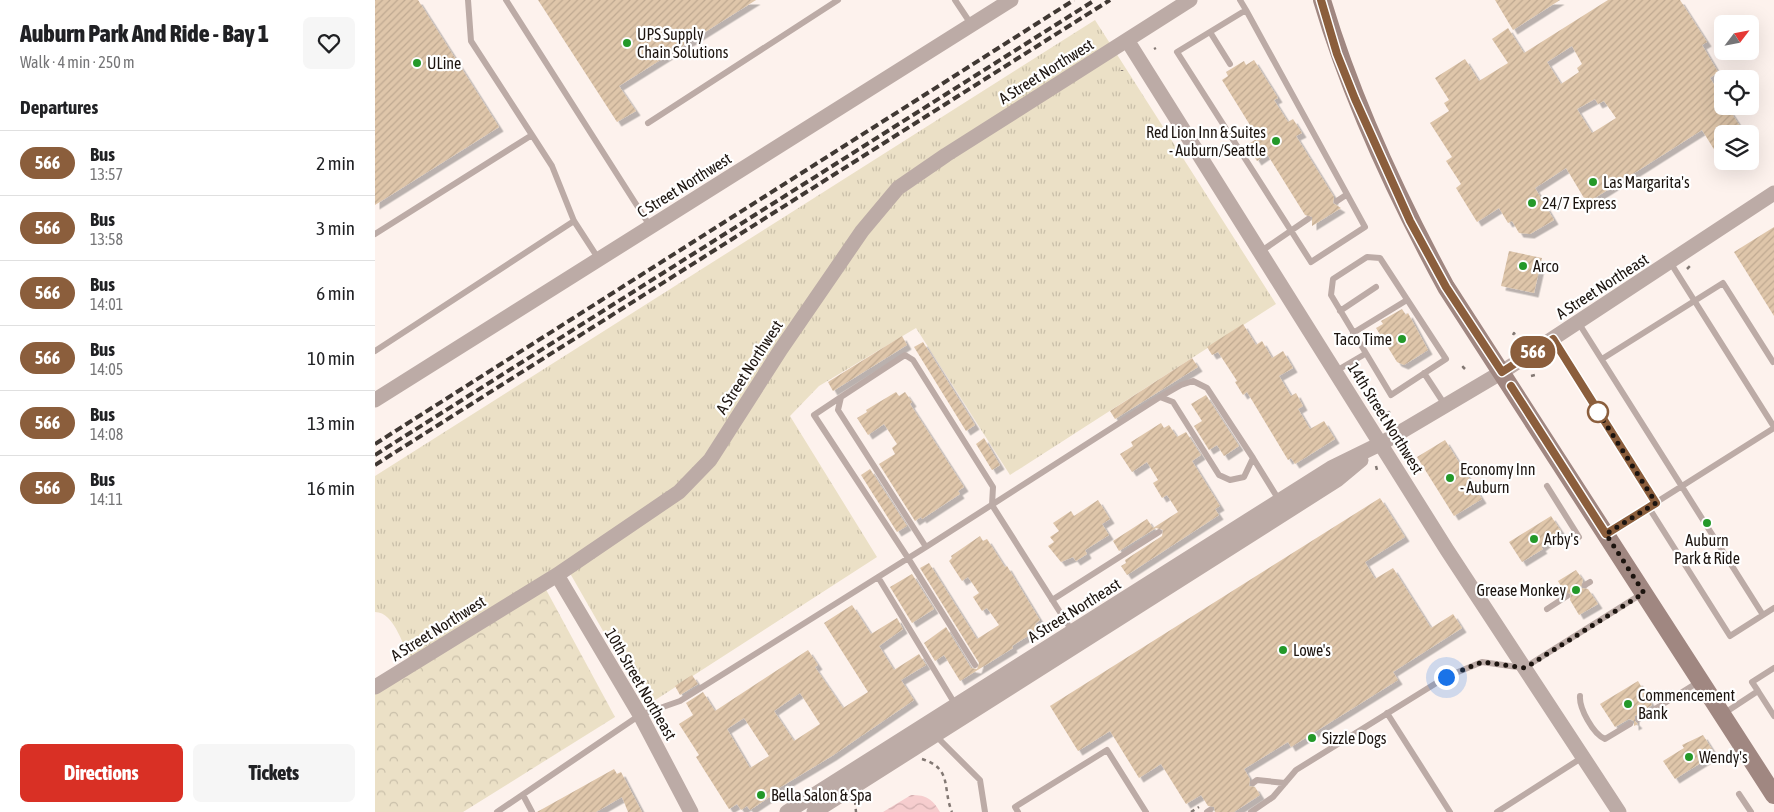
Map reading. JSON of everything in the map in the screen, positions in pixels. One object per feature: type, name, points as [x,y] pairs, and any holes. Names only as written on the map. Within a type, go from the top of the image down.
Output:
[{"type":"main road","points":[[1321,0],[1337,54],[1367,129],[1410,221],[1446,287],[1774,795]]},
{"type":"street","name":"C Street Northwest","points":[[375,400],[1011,0]]},
{"type":"street","name":"A Street Northwest","points":[[375,687],[557,575],[679,492],[710,460],[781,349],[856,239],[898,188],[946,155],[1190,0]]},
{"type":"street","name":"14th Street Northwest","points":[[1127,40],[1382,443],[1447,550],[1619,812]]},
{"type":"street","name":"A Street Northeast","points":[[787,812],[931,729],[1076,637],[1331,468],[1382,443],[1502,372],[1774,193]]},
{"type":"street","name":"A Street Northeast","points":[[814,812],[931,729],[956,706],[1076,637],[1337,480],[1382,443]]},
{"type":"street","name":"10th Street Northeast","points":[[557,575],[640,715],[691,812]]},
{"type":"lane","points":[[468,0],[471,42],[553,166],[574,221],[599,259]]},
{"type":"lane","points":[[506,0],[651,227]]},
{"type":"lane","points":[[648,123],[838,0]]},
{"type":"lane","points":[[955,0],[971,25]]},
{"type":"lane","points":[[1240,0],[1246,10],[1346,195],[1365,228],[1311,262],[1177,52],[1246,10]]},
{"type":"lane","points":[[1210,32],[1230,64]]},
{"type":"lane","points":[[375,234],[532,135]]},
{"type":"lane","points":[[1337,201],[1346,195]]},
{"type":"lane","points":[[1260,252],[1308,220]]},
{"type":"lane","points":[[375,350],[574,221]]},
{"type":"lane","points":[[1367,257],[1380,258],[1407,300],[1446,359],[1391,395],[1331,296],[1333,279],[1367,257]]},
{"type":"lane","points":[[1606,534],[1774,428],[1670,262]]},
{"type":"lane","points":[[1602,359],[1723,283],[1773,362]]},
{"type":"lane","points":[[1340,311],[1376,287]]},
{"type":"lane","points":[[1353,333],[1407,300]]},
{"type":"lane","points":[[1579,322],[1763,615]]},
{"type":"lane","points":[[1553,339],[1656,503]]},
{"type":"lane","points":[[1336,371],[1365,354]]},
{"type":"lane","points":[[975,665],[908,558],[814,416],[905,355],[913,360],[993,487],[991,505],[1076,637]]},
{"type":"lane","points":[[1424,373],[1445,406]]},
{"type":"lane","points":[[497,812],[640,715],[680,701],[1181,385],[1193,381],[1207,388],[1279,501]]},
{"type":"lane","points":[[841,397],[838,410],[926,547]]},
{"type":"lane","points":[[1160,397],[1173,402],[1219,475],[1230,480],[1244,477],[1253,458]]},
{"type":"lane","points":[[1547,486],[1579,537]]},
{"type":"lane","points":[[1649,508],[1730,636],[1774,608]]},
{"type":"lane","points":[[1052,600],[1159,532]]},
{"type":"lane","points":[[878,577],[956,706]]},
{"type":"lane","points":[[1251,812],[1273,797],[1296,770],[1446,677],[1482,662],[1525,668],[1644,593]]},
{"type":"lane","points":[[1547,609],[1567,596]]},
{"type":"lane","points":[[1774,668],[1752,682],[1774,716]]},
{"type":"lane","points":[[1639,719],[1700,680]]},
{"type":"lane","points":[[1722,714],[1759,691]]},
{"type":"lane","points":[[1580,696],[1579,705],[1599,736],[1605,739],[1631,724]]},
{"type":"lane","points":[[1387,713],[1450,812]]},
{"type":"lane","points":[[931,729],[980,780],[985,812]]},
{"type":"lane","points":[[1018,812],[1015,807],[1107,750],[1145,812]]},
{"type":"lane","points":[[1497,812],[1583,758]]},
{"type":"lane","points":[[1253,783],[1257,780],[1285,784]]},
{"type":"lane","points":[[1739,794],[1751,812]]},
{"type":"lane","points":[[523,795],[532,812]]},
{"type":"path","points":[[913,762],[922,759],[933,763],[943,772],[952,812]]},
{"type":"path","points":[[855,799],[856,812]]},
{"type":"green space","points":[[1095,20],[1276,304],[1010,475],[916,328],[819,386],[790,416],[877,557],[646,706],[567,568],[412,664],[393,624],[382,614],[375,612],[375,476]]},
{"type":"green space","points":[[543,584],[615,717],[463,812],[375,812],[375,687]]},
{"type":"water","points":[[911,795],[929,799],[940,812],[883,812]]},
{"type":"building","name":"ULine","points":[[375,0],[418,0],[499,127],[375,205]]},
{"type":"building","name":"UPS Supply Chain Solutions","points":[[538,0],[756,0],[619,86],[636,111],[617,122]]},
{"type":"building","points":[[1495,0],[1560,0],[1513,30]]},
{"type":"building","points":[[1608,0],[1680,0],[1707,42],[1702,45],[1717,70],[1714,70],[1714,75],[1710,78],[1714,84],[1714,115],[1733,115],[1739,125],[1714,125],[1714,149],[1702,130],[1587,203],[1566,168],[1535,188],[1554,220],[1530,234],[1519,233],[1512,221],[1508,223],[1499,208],[1477,222],[1456,188],[1461,184],[1446,161],[1452,157],[1430,123],[1449,111],[1444,103],[1449,100],[1435,78],[1465,59],[1479,81],[1508,63],[1492,39],[1508,28],[1524,53]],"holes":[[[1572,46],[1582,64],[1577,68],[1579,72],[1561,84],[1547,62]],[[1595,99],[1598,104],[1604,101],[1616,118],[1592,133],[1577,109]]]},
{"type":"building","name":"Red Lion Inn & Suites - Auburn/Seattle","points":[[1254,60],[1278,98],[1274,100],[1288,122],[1293,119],[1302,133],[1296,136],[1334,197],[1333,203],[1341,208],[1312,226],[1312,217],[1305,215],[1267,154],[1257,161],[1247,145],[1258,138],[1222,80],[1228,76],[1226,72],[1244,61],[1246,65]]},
{"type":"building","points":[[1774,227],[1774,316],[1734,252]]},
{"type":"building","name":"Arco","points":[[1509,251],[1542,258],[1534,293],[1501,286]]},
{"type":"building","name":"Taco Time","points":[[1402,309],[1406,315],[1408,313],[1428,350],[1404,365],[1397,362],[1376,328],[1383,324],[1381,321]]},
{"type":"building","points":[[1243,324],[1256,345],[1262,341],[1272,358],[1283,351],[1293,368],[1279,376],[1291,396],[1296,393],[1303,406],[1298,409],[1310,429],[1324,421],[1335,439],[1295,464],[1291,458],[1288,460],[1247,392],[1243,395],[1235,382],[1237,381],[1218,352],[1212,355],[1207,347]]},
{"type":"building","points":[[902,336],[907,345],[833,391],[828,382]]},
{"type":"building","points":[[923,342],[975,425],[966,431],[914,347]]},
{"type":"building","points":[[1192,358],[1198,367],[1115,419],[1110,411]]},
{"type":"building","points":[[896,392],[899,396],[905,392],[912,402],[910,404],[964,487],[958,491],[960,494],[922,519],[921,517],[915,521],[879,464],[895,454],[892,448],[897,444],[884,424],[868,435],[857,418],[867,412],[866,410]]},
{"type":"building","points":[[1206,395],[1239,446],[1224,456],[1217,445],[1209,450],[1194,426],[1202,421],[1191,404]]},
{"type":"building","points":[[1161,423],[1164,428],[1169,425],[1177,437],[1186,432],[1201,455],[1192,461],[1220,506],[1215,509],[1219,515],[1127,575],[1121,566],[1126,563],[1125,560],[1162,536],[1163,530],[1156,528],[1119,551],[1113,541],[1147,519],[1153,528],[1178,512],[1167,495],[1162,498],[1153,483],[1158,480],[1147,462],[1132,472],[1120,454],[1133,446],[1131,442]]},
{"type":"building","points":[[984,438],[1000,465],[992,470],[976,444]]},
{"type":"building","name":"Economy Inn - Auburn","points":[[1445,440],[1482,499],[1454,516],[1417,457]]},
{"type":"building","points":[[870,469],[907,526],[897,532],[861,475]]},
{"type":"building","name":"Lowe's","points":[[1380,498],[1405,537],[1365,562],[1375,579],[1393,568],[1431,628],[1453,614],[1462,628],[1393,672],[1398,680],[1291,747],[1288,742],[1244,769],[1250,779],[1249,786],[1255,787],[1260,795],[1234,812],[1215,812],[1214,807],[1208,806],[1201,795],[1186,804],[1161,764],[1139,778],[1110,731],[1078,751],[1050,706]]},
{"type":"building","points":[[1098,500],[1110,519],[1102,524],[1109,535],[1085,550],[1087,554],[1076,561],[1073,557],[1061,562],[1048,546],[1054,542],[1050,537],[1059,531],[1053,523],[1071,511],[1074,516]]},
{"type":"building","name":"Arby's","points":[[1551,516],[1561,531],[1541,547],[1543,549],[1522,562],[1509,542]]},
{"type":"building","points":[[980,536],[983,541],[987,539],[1005,567],[1007,566],[1040,620],[1035,624],[1039,629],[1012,646],[1013,648],[960,681],[944,655],[935,661],[924,643],[946,627],[971,668],[977,669],[979,663],[920,568],[929,563],[977,639],[999,625],[987,608],[982,611],[973,597],[979,593],[968,577],[962,581],[949,561],[952,558],[951,556]]},
{"type":"building","name":"Grease Monkey","points":[[1576,570],[1583,580],[1581,588],[1588,589],[1598,604],[1579,615],[1570,600],[1571,594],[1564,592],[1558,581]]},
{"type":"building","points":[[912,574],[934,609],[912,623],[890,587]]},
{"type":"building","points":[[852,605],[871,634],[897,618],[903,629],[879,646],[894,670],[919,654],[926,665],[901,680],[914,700],[832,756],[769,794],[771,796],[750,810],[747,806],[741,810],[737,804],[729,809],[696,757],[699,755],[679,724],[693,715],[686,703],[703,692],[715,711],[808,650],[818,665],[815,667],[843,708],[868,692],[824,623]],"holes":[[[800,693],[820,724],[794,741],[774,711]],[[744,718],[769,756],[750,768],[727,729]]]},
{"type":"building","points":[[692,675],[698,684],[680,695],[675,686]]},
{"type":"building","points":[[1638,681],[1652,705],[1635,716],[1635,721],[1638,724],[1634,726],[1634,721],[1629,719],[1615,727],[1600,704]]},
{"type":"building","name":"Wendy's","points":[[1703,735],[1715,754],[1675,779],[1663,761],[1684,748],[1682,745]]},
{"type":"building","points":[[614,769],[617,774],[621,772],[642,812],[628,812],[622,797],[596,812],[537,812]]},
{"type":"railway","points":[[375,444],[1074,0]]},
{"type":"railway","points":[[375,455],[1095,0]]},
{"type":"railway","points":[[375,465],[1110,0]]},
{"type":"bus line","name":"566","points":[[1321,0],[1337,54],[1367,129],[1410,221],[1446,287],[1502,372],[1553,339],[1656,503],[1606,534],[1511,386]]},
{"type":"place","name":"UPS Supply Chain Solutions","points":[[627,43]]},
{"type":"place","name":"ULine","points":[[417,63]]},
{"type":"place","name":"Red Lion Inn & Suites - Auburn/Seattle","points":[[1276,141]]},
{"type":"place","name":"Las Margarita's","points":[[1593,182]]},
{"type":"place","name":"24/7 Express","points":[[1532,203]]},
{"type":"place","name":"Arco","points":[[1523,266]]},
{"type":"place","name":"Taco Time","points":[[1402,339]]},
{"type":"place","name":"Economy Inn - Auburn","points":[[1450,478]]},
{"type":"place","name":"Auburn Park & Ride","points":[[1707,523]]},
{"type":"place","name":"Arby's","points":[[1534,539]]},
{"type":"place","name":"Grease Monkey","points":[[1576,590]]},
{"type":"place","name":"Lowe's","points":[[1283,650]]},
{"type":"place","name":"Commencement Bank","points":[[1628,704]]},
{"type":"place","name":"Sizzle Dogs","points":[[1312,738]]},
{"type":"place","name":"Wendy's","points":[[1689,757]]},
{"type":"place","name":"Bella Salon & Spa","points":[[761,795]]},
{"type":"route","points":[[1446,677],[1482,662],[1525,668],[1644,593],[1606,534],[1656,503],[1593,404],[1598,412]]}]
